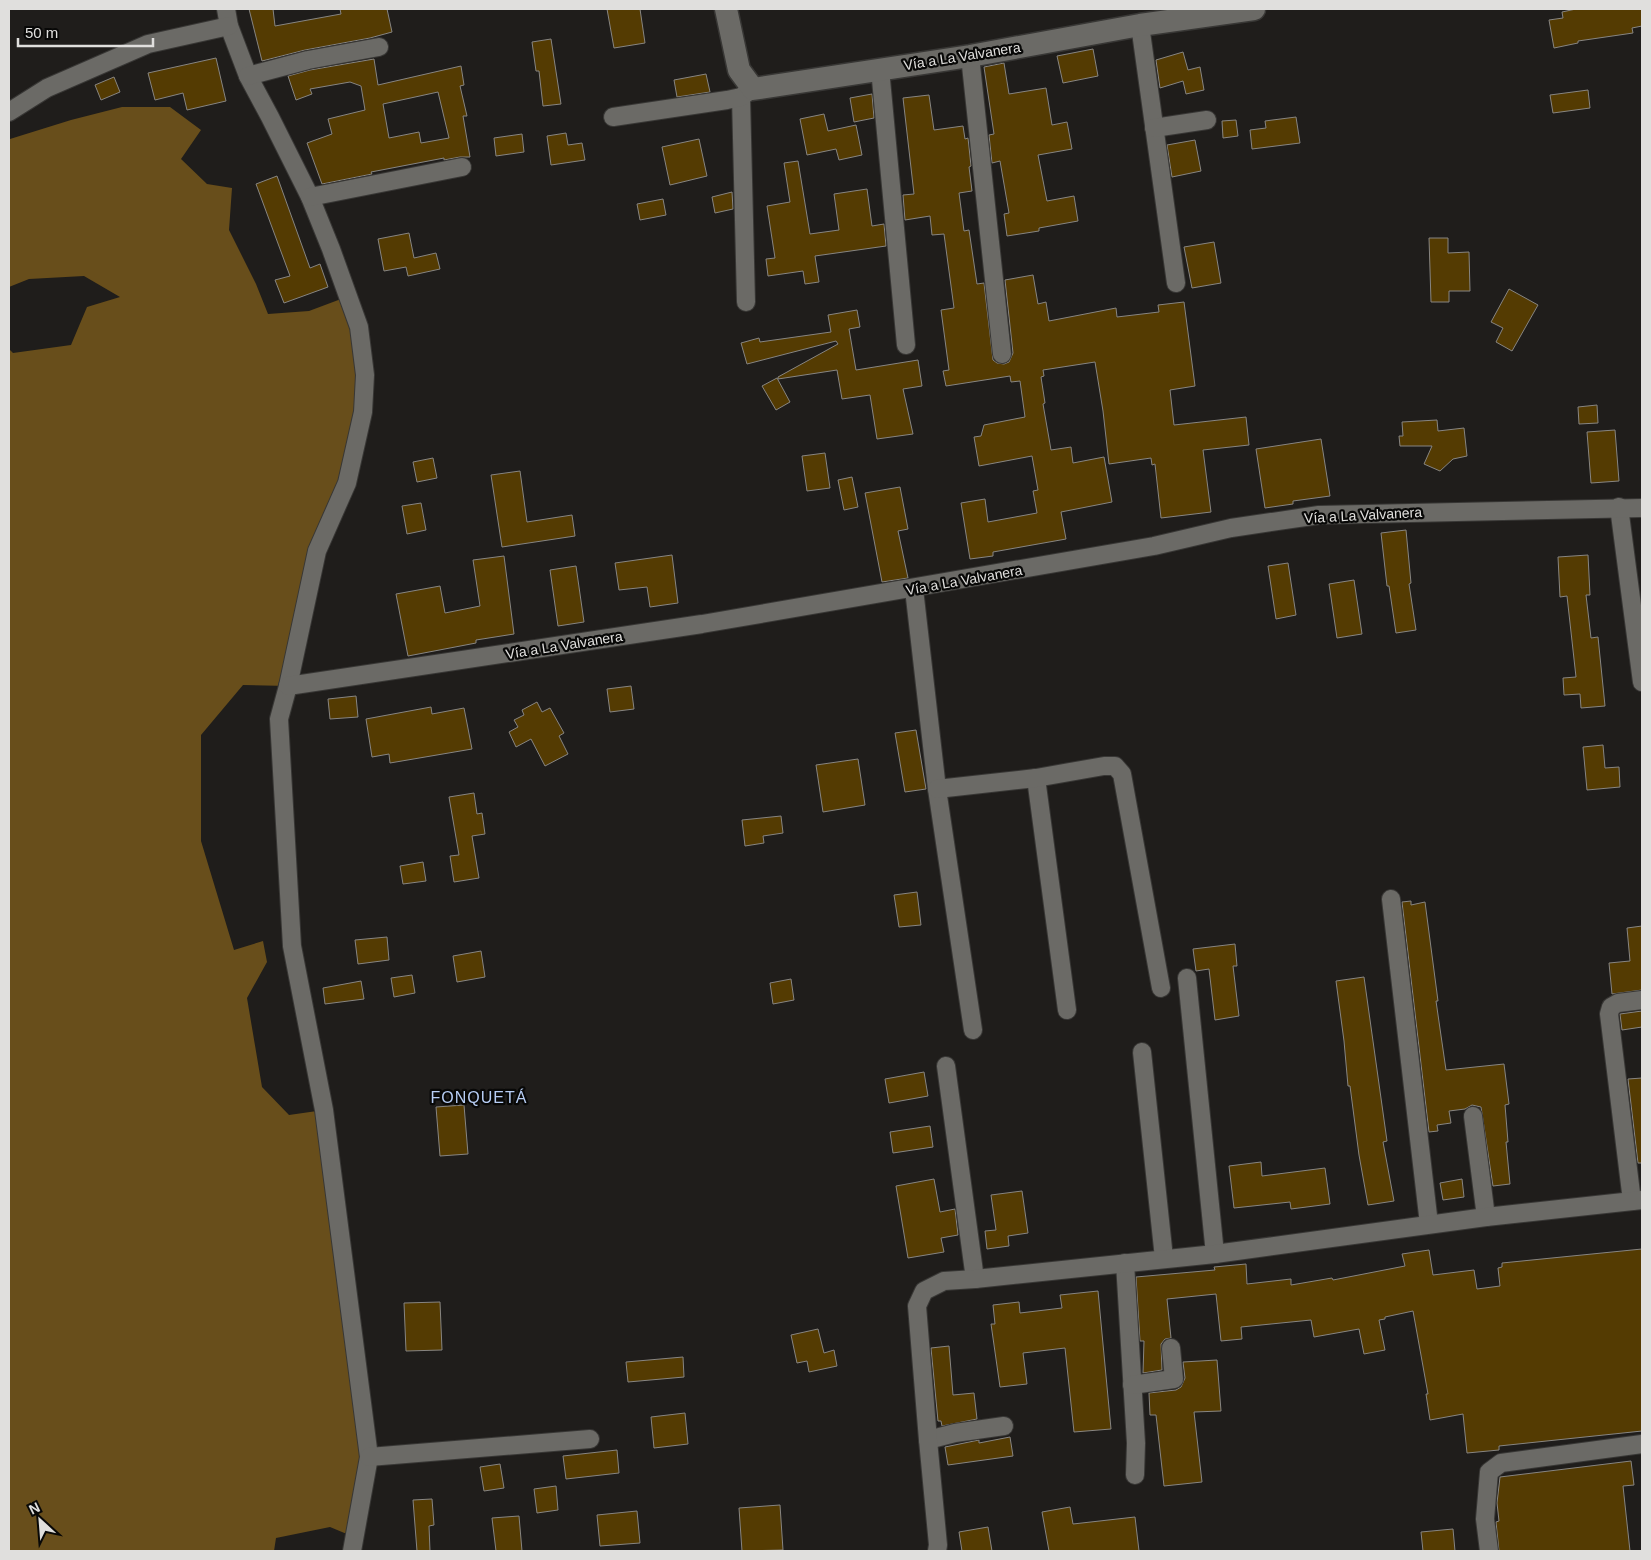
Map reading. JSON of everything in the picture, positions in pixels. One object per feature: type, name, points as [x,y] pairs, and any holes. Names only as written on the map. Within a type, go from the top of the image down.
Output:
[{"type":"street","points":[[726,9],[739,70],[747,93],[746,302]]},
{"type":"street","name":"Vía a La Valvanera","points":[[747,93],[880,69],[970,56],[1140,25],[1254,9]]},
{"type":"street","points":[[9,112],[47,88],[148,44],[227,17],[248,76],[310,197],[359,327],[365,375],[363,412],[347,483],[317,551],[279,719],[292,946],[324,1110],[369,1457],[352,1551]]},
{"type":"street","points":[[1140,25],[1176,283]]},
{"type":"street","points":[[248,76],[308,60],[379,46]]},
{"type":"street","points":[[970,56],[1002,354]]},
{"type":"street","points":[[880,69],[906,345]]},
{"type":"street","points":[[613,117],[747,93]]},
{"type":"street","points":[[1154,128],[1207,120]]},
{"type":"street","points":[[310,197],[462,167]]},
{"type":"street","points":[[1619,507],[1642,682]]},
{"type":"street","name":"Vía a La Valvanera","points":[[288,686],[702,624],[914,589],[1154,546],[1232,528],[1319,515],[1642,508]]},
{"type":"street","points":[[914,589],[937,789],[974,1030]]},
{"type":"street","points":[[937,789],[1036,778],[1104,766],[1115,766],[1122,774],[1162,988]]},
{"type":"street","points":[[1036,778],[1067,1010]]},
{"type":"street","points":[[1391,899],[1429,1224]]},
{"type":"street","points":[[1187,978],[1215,1254]]},
{"type":"street","points":[[937,1551],[917,1306],[924,1291],[944,1281],[1215,1254],[1628,1198],[1609,1014],[1611,1007],[1618,1003],[1642,1000]]},
{"type":"street","points":[[1142,1052],[1164,1258]]},
{"type":"street","points":[[946,1066],[975,1279]]},
{"type":"street","points":[[1473,1116],[1486,1216]]},
{"type":"street","points":[[1125,1263],[1136,1443],[1135,1475]]},
{"type":"street","points":[[1132,1384],[1174,1379],[1171,1348]]},
{"type":"street","points":[[928,1440],[955,1433],[1004,1426]]},
{"type":"street","points":[[369,1457],[590,1440]]},
{"type":"street","points":[[1489,1551],[1486,1519],[1489,1472],[1501,1463],[1642,1444]]},
{"type":"shaded area","points":[[122,107],[170,107],[201,130],[181,159],[207,184],[232,188],[229,230],[256,284],[268,314],[309,311],[349,296],[363,412],[317,551],[288,686],[243,685],[201,735],[201,841],[234,950],[263,941],[267,962],[247,998],[262,1087],[289,1115],[324,1110],[369,1457],[354,1537],[330,1527],[276,1538],[274,1551],[9,1551],[9,349],[13,353],[71,345],[87,307],[120,297],[84,276],[29,279],[9,287],[9,136],[10,139],[71,120]]},
{"type":"building","points":[[249,9],[273,9],[275,26],[341,14],[340,9],[387,9],[392,32],[262,61]]},
{"type":"building","points":[[607,9],[640,9],[645,43],[614,48]]},
{"type":"building","points":[[1576,9],[1642,9],[1642,26],[1632,28],[1633,33],[1578,41],[1578,43],[1554,48],[1549,20],[1563,18],[1562,12]]},
{"type":"building","points":[[551,39],[561,104],[543,106],[539,71],[536,71],[532,42]]},
{"type":"building","points":[[1093,49],[1098,76],[1063,83],[1057,56]]},
{"type":"building","points":[[1183,52],[1188,70],[1200,67],[1204,90],[1186,94],[1183,81],[1160,88],[1156,60]]},
{"type":"building","points":[[216,58],[226,101],[187,110],[183,93],[155,100],[148,73]]},
{"type":"building","points":[[374,59],[378,85],[461,66],[464,85],[460,86],[467,116],[463,116],[470,157],[444,160],[444,158],[371,172],[372,174],[322,184],[307,143],[332,134],[328,119],[365,110],[361,86],[350,82],[310,89],[312,94],[296,100],[288,76],[310,70]],"holes":[[[438,92],[449,138],[421,143],[419,132],[389,138],[383,104]]]},
{"type":"building","points":[[1004,63],[1009,94],[1046,88],[1052,125],[1067,122],[1072,149],[1038,155],[1047,201],[1074,196],[1078,221],[1039,228],[1039,231],[1007,236],[1004,214],[1009,213],[1000,161],[992,163],[989,135],[994,134],[984,67]]},
{"type":"building","points":[[706,74],[710,92],[677,97],[674,80]]},
{"type":"building","points":[[114,77],[120,92],[101,100],[95,85]]},
{"type":"building","points":[[1588,90],[1590,108],[1553,113],[1550,95]]},
{"type":"building","points":[[872,94],[874,118],[854,122],[850,98]]},
{"type":"building","points":[[929,95],[934,130],[963,126],[965,139],[968,138],[972,191],[959,193],[964,231],[969,230],[977,284],[984,283],[993,360],[1004,364],[1009,362],[1013,353],[1005,280],[1033,275],[1038,304],[1046,302],[1049,321],[1116,308],[1117,317],[1159,312],[1158,305],[1184,302],[1195,386],[1170,390],[1174,425],[1246,417],[1249,445],[1203,450],[1211,512],[1161,518],[1155,464],[1152,465],[1151,458],[1109,464],[1095,362],[1043,370],[1044,376],[1041,377],[1045,403],[1043,404],[1051,450],[1071,447],[1073,463],[1104,457],[1112,502],[1061,512],[1066,539],[993,552],[993,556],[970,559],[961,503],[985,499],[988,522],[1037,513],[1033,491],[1038,490],[1032,456],[979,466],[974,437],[981,436],[984,425],[1025,417],[1020,381],[1011,382],[1010,376],[946,386],[943,371],[949,370],[941,310],[954,308],[944,234],[932,235],[930,216],[905,220],[903,195],[914,194],[903,98]]},
{"type":"building","points":[[824,114],[828,131],[856,125],[862,155],[839,160],[836,149],[807,155],[800,119]]},
{"type":"building","points":[[1296,117],[1300,143],[1252,149],[1250,130],[1266,128],[1265,121]]},
{"type":"building","points":[[1236,120],[1238,136],[1223,138],[1222,121]]},
{"type":"building","points":[[566,133],[568,145],[582,143],[585,160],[551,165],[547,136]]},
{"type":"building","points":[[522,134],[524,152],[496,156],[494,138]]},
{"type":"building","points":[[699,139],[707,176],[670,185],[662,147]]},
{"type":"building","points":[[1195,140],[1201,171],[1172,177],[1167,145]]},
{"type":"building","points":[[798,161],[810,234],[839,230],[834,194],[867,189],[872,226],[884,224],[886,246],[815,256],[819,282],[805,284],[803,271],[768,276],[766,259],[775,258],[767,206],[790,202],[784,163]]},
{"type":"building","points":[[277,176],[310,268],[320,264],[328,287],[284,303],[275,280],[290,276],[256,184]]},
{"type":"building","points":[[732,192],[733,209],[715,213],[712,197]]},
{"type":"building","points":[[663,199],[666,215],[640,220],[637,204]]},
{"type":"building","points":[[409,233],[414,258],[436,253],[440,269],[408,276],[406,267],[384,271],[378,239]]},
{"type":"building","points":[[1429,238],[1448,238],[1448,253],[1469,252],[1470,291],[1449,291],[1449,302],[1431,302]]},
{"type":"building","points":[[1214,242],[1221,283],[1192,288],[1184,247]]},
{"type":"building","points":[[1509,289],[1538,305],[1512,351],[1496,342],[1503,328],[1491,322]]},
{"type":"building","points":[[857,310],[860,327],[849,329],[856,370],[918,360],[922,386],[903,389],[913,434],[877,439],[870,395],[842,399],[837,370],[778,379],[778,377],[838,344],[836,341],[747,364],[741,343],[759,338],[760,342],[831,332],[828,315]]},
{"type":"building","points":[[777,378],[790,402],[776,410],[762,386]]},
{"type":"building","points":[[1597,405],[1598,423],[1579,424],[1578,407]]},
{"type":"building","points":[[1437,420],[1438,431],[1464,428],[1467,456],[1453,459],[1440,471],[1424,464],[1432,446],[1400,446],[1399,436],[1403,436],[1402,422]]},
{"type":"building","points":[[1615,430],[1619,481],[1591,483],[1587,432]]},
{"type":"building","points":[[1321,439],[1330,496],[1293,501],[1293,504],[1265,508],[1256,449]]},
{"type":"building","points":[[825,453],[830,488],[807,491],[802,456]]},
{"type":"building","points":[[433,458],[437,478],[417,482],[413,462]]},
{"type":"building","points":[[520,471],[527,522],[572,515],[575,536],[502,547],[491,475]]},
{"type":"building","points":[[852,477],[858,507],[844,510],[838,480]]},
{"type":"building","points":[[900,487],[908,529],[898,531],[908,578],[882,582],[865,493]]},
{"type":"building","points":[[421,503],[426,530],[407,534],[402,506]]},
{"type":"building","points":[[1406,530],[1411,583],[1409,584],[1416,630],[1396,633],[1389,586],[1387,586],[1381,533]]},
{"type":"building","points":[[672,555],[678,603],[650,607],[647,587],[619,590],[615,563]]},
{"type":"building","points":[[1588,555],[1590,595],[1586,595],[1591,638],[1598,637],[1605,706],[1581,708],[1580,694],[1564,695],[1563,678],[1576,677],[1567,596],[1560,597],[1558,557]]},
{"type":"building","points":[[504,556],[514,634],[476,640],[476,643],[408,656],[396,594],[440,586],[445,613],[480,606],[473,560]]},
{"type":"building","points":[[1288,563],[1296,615],[1276,619],[1268,566]]},
{"type":"building","points":[[576,566],[584,622],[558,626],[550,570]]},
{"type":"building","points":[[1354,580],[1362,634],[1337,638],[1329,584]]},
{"type":"building","points":[[631,686],[634,709],[610,712],[607,689]]},
{"type":"building","points":[[356,696],[358,717],[330,719],[328,699]]},
{"type":"building","points":[[537,702],[542,712],[550,708],[564,733],[559,736],[568,754],[545,766],[531,739],[516,747],[509,732],[518,727],[514,720],[524,715],[522,710]]},
{"type":"building","points":[[431,707],[432,714],[464,708],[472,749],[390,763],[389,754],[372,757],[366,719]]},
{"type":"building","points":[[916,730],[926,789],[905,792],[895,733]]},
{"type":"building","points":[[1603,745],[1605,768],[1619,767],[1620,787],[1587,790],[1583,747]]},
{"type":"building","points":[[858,759],[865,805],[823,812],[816,765]]},
{"type":"building","points":[[474,793],[477,814],[482,813],[485,834],[472,836],[479,878],[454,882],[450,856],[459,855],[449,797]]},
{"type":"building","points":[[781,816],[783,833],[763,836],[764,843],[745,846],[742,820]]},
{"type":"building","points":[[423,862],[426,881],[403,884],[400,866]]},
{"type":"building","points":[[917,892],[921,925],[899,927],[894,895]]},
{"type":"building","points":[[1411,901],[1411,905],[1425,902],[1446,1070],[1504,1064],[1509,1104],[1505,1105],[1510,1184],[1493,1186],[1481,1107],[1472,1105],[1465,1109],[1449,1111],[1451,1123],[1437,1125],[1438,1131],[1429,1132],[1402,902]]},
{"type":"building","points":[[1642,926],[1642,990],[1612,994],[1609,963],[1630,961],[1627,928]]},
{"type":"building","points":[[387,937],[389,960],[358,964],[355,940]]},
{"type":"building","points":[[1235,944],[1237,966],[1233,966],[1239,1016],[1215,1020],[1209,969],[1196,971],[1193,949]]},
{"type":"building","points":[[481,951],[485,977],[457,982],[453,956]]},
{"type":"building","points":[[412,975],[415,993],[394,997],[391,978]]},
{"type":"building","points":[[1364,977],[1387,1141],[1383,1142],[1394,1201],[1368,1205],[1350,1086],[1348,1086],[1336,981]]},
{"type":"building","points":[[791,979],[794,1000],[773,1004],[770,983]]},
{"type":"building","points":[[361,981],[364,999],[325,1004],[323,988]]},
{"type":"building","points":[[1642,1011],[1642,1027],[1622,1030],[1620,1014]]},
{"type":"building","points":[[924,1072],[928,1096],[889,1103],[885,1079]]},
{"type":"building","points":[[1642,1078],[1642,1163],[1638,1163],[1628,1079]]},
{"type":"building","points":[[464,1105],[468,1154],[440,1156],[436,1107]]},
{"type":"building","points":[[930,1126],[933,1147],[893,1153],[890,1132]]},
{"type":"building","points":[[1261,1162],[1262,1176],[1325,1168],[1330,1204],[1291,1209],[1290,1202],[1234,1208],[1229,1166]]},
{"type":"building","points":[[934,1179],[940,1212],[955,1209],[958,1235],[941,1238],[944,1252],[908,1258],[896,1186]]},
{"type":"building","points":[[1462,1179],[1464,1197],[1443,1200],[1440,1183]]},
{"type":"building","points":[[1022,1191],[1028,1233],[1008,1236],[1009,1246],[987,1249],[985,1231],[996,1230],[991,1195]]},
{"type":"building","points":[[1642,1249],[1642,1431],[1499,1446],[1499,1450],[1467,1453],[1463,1414],[1430,1420],[1426,1394],[1428,1394],[1413,1311],[1379,1320],[1385,1350],[1364,1354],[1359,1329],[1314,1337],[1311,1320],[1241,1327],[1242,1339],[1221,1341],[1216,1294],[1167,1299],[1171,1338],[1165,1339],[1161,1344],[1162,1370],[1143,1373],[1144,1341],[1140,1341],[1136,1277],[1215,1270],[1214,1267],[1246,1264],[1247,1284],[1291,1279],[1291,1285],[1332,1278],[1333,1280],[1405,1266],[1402,1254],[1429,1250],[1433,1275],[1474,1270],[1477,1289],[1500,1286],[1498,1268],[1502,1267],[1502,1263]]},
{"type":"building","points":[[1098,1291],[1111,1429],[1074,1432],[1065,1348],[1023,1353],[1027,1384],[1000,1387],[991,1324],[995,1324],[993,1305],[1019,1302],[1020,1313],[1062,1308],[1060,1295]]},
{"type":"building","points":[[440,1302],[442,1350],[406,1351],[404,1303]]},
{"type":"building","points":[[818,1329],[824,1353],[834,1350],[837,1366],[809,1372],[807,1361],[797,1363],[791,1335]]},
{"type":"building","points":[[949,1346],[953,1395],[974,1393],[977,1419],[942,1426],[941,1421],[938,1421],[931,1348]]},
{"type":"building","points":[[683,1357],[684,1377],[628,1382],[626,1362]]},
{"type":"building","points":[[1217,1360],[1221,1411],[1194,1412],[1202,1482],[1164,1486],[1156,1415],[1150,1415],[1149,1393],[1176,1390],[1181,1387],[1185,1378],[1183,1362]]},
{"type":"building","points":[[685,1413],[688,1444],[654,1448],[651,1417]]},
{"type":"building","points":[[1010,1437],[1013,1456],[948,1465],[945,1447],[979,1440],[979,1443]]},
{"type":"building","points":[[617,1450],[619,1473],[566,1479],[563,1456]]},
{"type":"building","points":[[1631,1461],[1634,1485],[1623,1486],[1630,1551],[1499,1551],[1496,1522],[1499,1521],[1497,1503],[1500,1477]]},
{"type":"building","points":[[500,1464],[504,1488],[484,1491],[480,1467]]},
{"type":"building","points":[[556,1486],[558,1510],[537,1513],[534,1489]]},
{"type":"building","points":[[432,1499],[434,1525],[429,1526],[430,1551],[417,1551],[413,1500]]},
{"type":"building","points":[[780,1505],[783,1550],[742,1551],[739,1508]]},
{"type":"building","points":[[1070,1507],[1073,1524],[1135,1517],[1139,1551],[1049,1551],[1042,1512]]},
{"type":"building","points":[[637,1511],[640,1543],[600,1546],[597,1515]]},
{"type":"building","points":[[519,1516],[522,1551],[496,1551],[492,1518]]},
{"type":"building","points":[[988,1527],[992,1551],[962,1551],[959,1532]]},
{"type":"building","points":[[1453,1529],[1455,1551],[1423,1551],[1421,1532]]},
{"type":"district","name":"FONQUETÁ","points":[[479,1097]]}]
